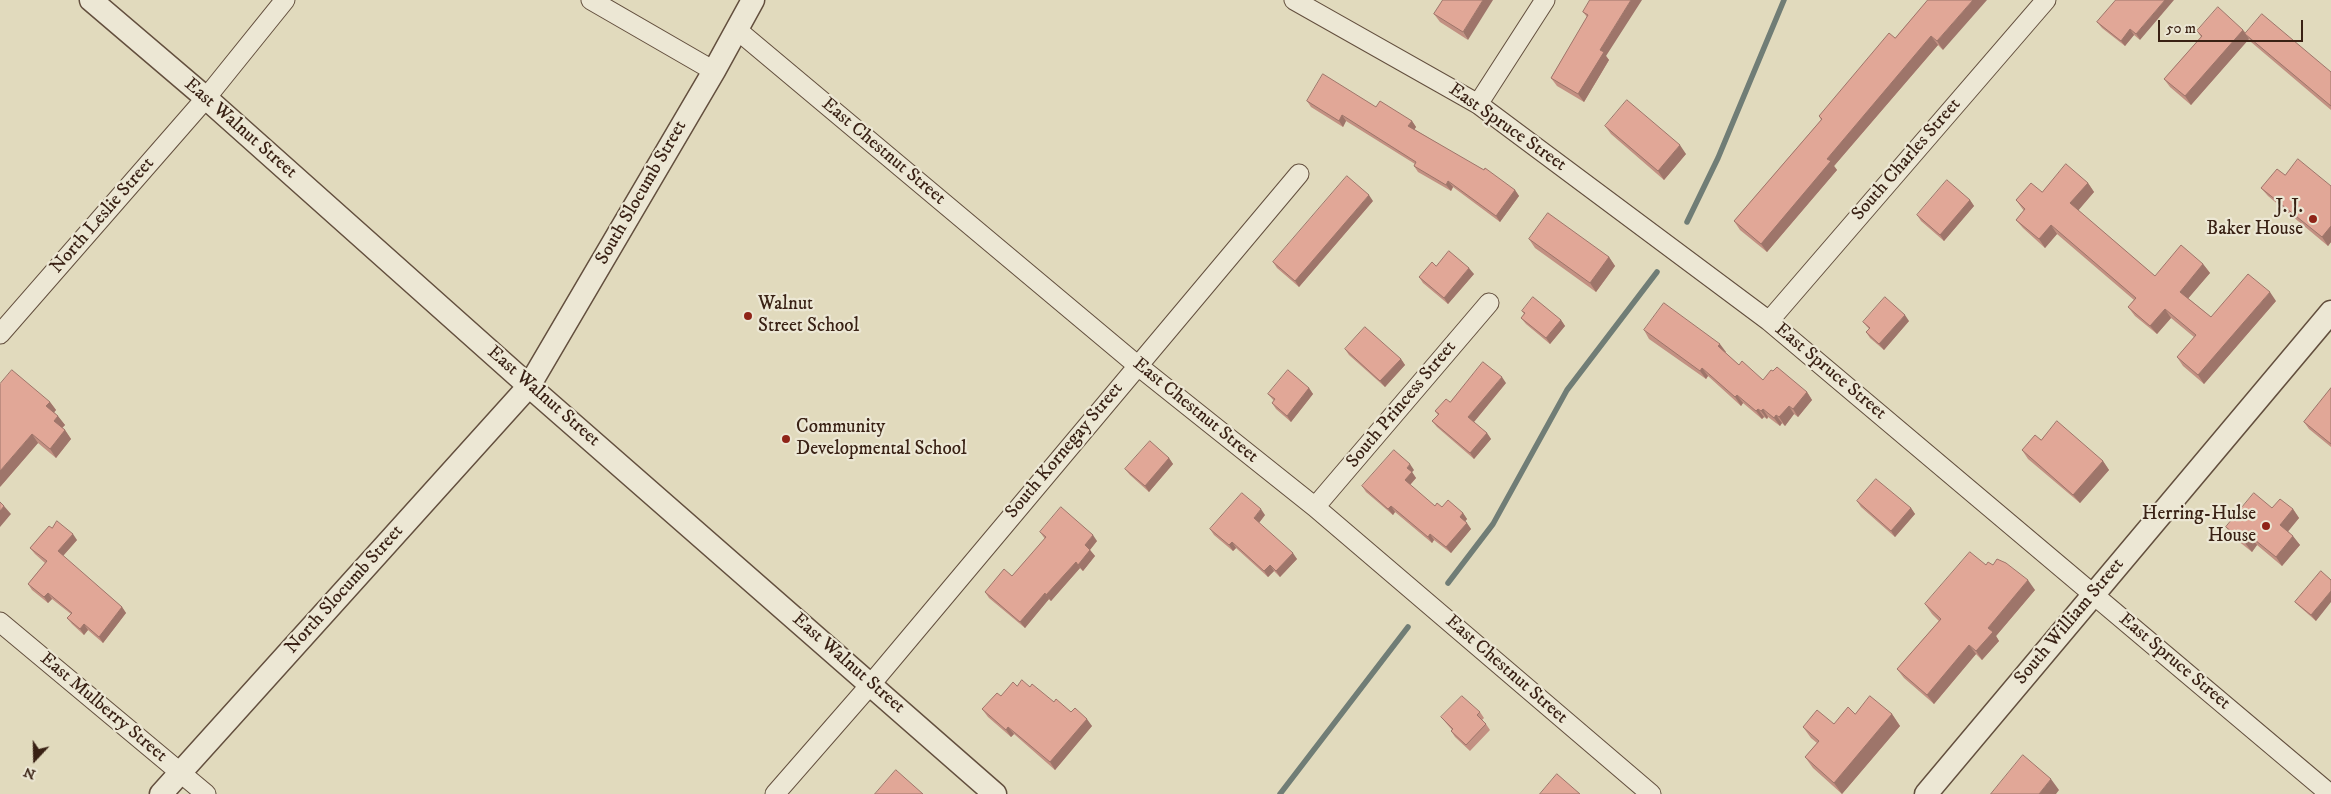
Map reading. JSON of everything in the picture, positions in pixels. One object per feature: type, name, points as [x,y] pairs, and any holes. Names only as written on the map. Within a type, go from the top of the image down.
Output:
[{"type":"street","name":"East Walnut Street","points":[[91,0],[206,98],[529,386],[995,794]]},
{"type":"street","name":"North Leslie Street","points":[[0,334],[206,98],[285,0]]},
{"type":"street","points":[[591,0],[714,71]]},
{"type":"street","name":"South Slocumb Street","points":[[529,386],[714,71],[753,0]]},
{"type":"street","name":"East Spruce Street","points":[[1294,0],[1478,104],[1769,321],[2330,794]]},
{"type":"street","points":[[1478,104],[1545,0]]},
{"type":"street","name":"South Charles Street","points":[[1769,321],[2046,0]]},
{"type":"street","name":"East Chestnut Street","points":[[736,29],[1137,365],[1315,507],[1651,794]]},
{"type":"street","name":"South Kornegay Street","points":[[775,794],[871,684],[1299,174]]},
{"type":"street","name":"South Princess Street","points":[[1315,507],[1489,303]]},
{"type":"street","name":"South William Street","points":[[1926,794],[2331,312]]},
{"type":"street","name":"North Slocumb Street","points":[[161,794],[529,386]]},
{"type":"street","name":"East Mulberry Street","points":[[0,622],[206,794]]},
{"type":"building","points":[[1443,0],[1483,0],[1463,32],[1434,14]]},
{"type":"building","points":[[1590,0],[1631,0],[1600,50],[1604,52],[1578,94],[1551,78],[1588,15],[1583,12]]},
{"type":"building","points":[[1928,0],[1973,0],[1937,41],[1931,36],[1827,159],[1831,161],[1761,244],[1734,221],[1822,119],[1819,116],[1889,33],[1895,38]]},
{"type":"building","points":[[2116,0],[2165,0],[2136,34],[2130,29],[2121,41],[2097,22]]},
{"type":"building","points":[[2218,7],[2243,30],[2185,96],[2164,79],[2202,36],[2197,31]]},
{"type":"building","points":[[2262,14],[2331,72],[2331,106],[2245,34]]},
{"type":"building","points":[[1323,74],[1376,107],[1380,101],[1412,121],[1408,126],[1484,170],[1485,168],[1515,190],[1496,216],[1448,181],[1446,185],[1414,166],[1416,162],[1342,115],[1339,121],[1307,101]]},
{"type":"building","points":[[1627,100],[1680,145],[1658,171],[1605,126]]},
{"type":"building","name":"J. J. Baker House","points":[[2298,159],[2331,186],[2331,226],[2322,237],[2261,188],[2277,169],[2285,175]]},
{"type":"building","points":[[2066,164],[2088,183],[2070,203],[2155,276],[2181,245],[2203,264],[2180,292],[2211,317],[2248,274],[2270,292],[2198,375],[2177,357],[2196,335],[2165,309],[2150,326],[2128,307],[2136,298],[2051,225],[2039,239],[2016,220],[2025,209],[2016,200],[2031,183],[2042,192]]},
{"type":"building","points":[[1347,176],[1369,195],[1295,281],[1273,262]]},
{"type":"building","points":[[1947,180],[1970,200],[1940,235],[1917,215]]},
{"type":"building","points":[[1548,213],[1609,257],[1590,283],[1529,239]]},
{"type":"building","points":[[1449,251],[1469,268],[1444,298],[1419,277],[1432,262],[1436,266]]},
{"type":"building","points":[[1533,297],[1561,320],[1546,338],[1521,318],[1525,313],[1522,311]]},
{"type":"building","points":[[1885,297],[1905,315],[1879,344],[1866,332],[1870,328],[1863,322]]},
{"type":"building","points":[[1664,303],[1720,344],[1718,346],[1739,365],[1742,361],[1763,380],[1771,370],[1773,371],[1777,367],[1807,392],[1793,409],[1789,406],[1779,417],[1776,415],[1774,418],[1763,409],[1756,411],[1737,395],[1735,397],[1702,368],[1700,371],[1644,330]]},
{"type":"building","points":[[1365,327],[1401,359],[1380,381],[1345,349]]},
{"type":"building","points":[[1483,362],[1502,377],[1468,417],[1487,433],[1470,453],[1432,421],[1439,414],[1435,411],[1446,399],[1450,402]]},
{"type":"building","points":[[12,370],[50,402],[46,406],[58,416],[54,421],[65,430],[50,449],[32,434],[0,471],[0,384]]},
{"type":"building","points":[[1288,370],[1309,388],[1287,416],[1272,403],[1275,399],[1268,394]]},
{"type":"building","points":[[2331,388],[2331,444],[2304,422]]},
{"type":"building","points":[[2057,421],[2103,461],[2073,495],[2022,450],[2035,435],[2041,440]]},
{"type":"building","points":[[1150,441],[1169,458],[1145,486],[1125,469]]},
{"type":"building","points":[[1394,450],[1410,464],[1407,468],[1412,472],[1405,480],[1435,506],[1437,503],[1442,507],[1448,500],[1463,513],[1460,517],[1467,523],[1446,547],[1430,534],[1428,537],[1391,506],[1388,509],[1362,486]]},
{"type":"building","points":[[1876,479],[1911,508],[1891,531],[1857,501]]},
{"type":"building","points":[[1242,493],[1261,509],[1254,518],[1293,553],[1276,571],[1270,565],[1264,571],[1232,542],[1229,545],[1210,529]]},
{"type":"building","name":"Herring-Hulse House","points":[[2254,493],[2272,508],[2280,499],[2293,509],[2280,525],[2293,536],[2276,557],[2250,536],[2245,543],[2226,527]]},
{"type":"building","points":[[0,502],[4,506],[0,511]]},
{"type":"building","points":[[1061,507],[1093,535],[1085,545],[1090,550],[1078,565],[1076,562],[1046,595],[1045,593],[1020,622],[985,592],[1004,569],[1012,576],[1046,537],[1040,532]]},
{"type":"building","points":[[57,521],[73,534],[58,551],[122,607],[99,637],[84,624],[80,629],[67,618],[72,613],[48,593],[44,597],[28,584],[47,561],[30,548],[49,526],[52,528]]},
{"type":"building","points":[[1970,552],[1986,565],[1988,562],[1993,565],[1997,559],[2006,563],[2028,580],[1988,628],[1993,632],[1976,651],[1969,645],[1927,695],[1897,669],[1941,619],[1925,604]]},
{"type":"building","points":[[2321,571],[2331,580],[2331,591],[2311,615],[2295,602]]},
{"type":"building","points":[[1022,680],[1030,687],[1032,684],[1054,702],[1056,699],[1071,712],[1075,708],[1087,719],[1050,762],[1008,727],[1006,730],[982,709],[997,693],[1001,696],[1013,682],[1017,686]]},
{"type":"building","points":[[1462,696],[1480,712],[1477,715],[1486,724],[1466,745],[1451,731],[1453,729],[1441,717]]},
{"type":"building","points":[[1870,696],[1892,714],[1834,783],[1805,757],[1819,741],[1803,727],[1817,710],[1834,724],[1848,707],[1855,714]]},
{"type":"building","points":[[2023,755],[2051,779],[2039,794],[1991,794]]},
{"type":"building","points":[[896,770],[923,794],[875,794]]},
{"type":"building","points":[[1557,774],[1580,794],[1540,794]]},
{"type":"waterway","points":[[1687,222],[1718,158],[1784,0]]},
{"type":"waterway","points":[[1448,583],[1493,524],[1567,390],[1657,272]]},
{"type":"waterway","points":[[1280,794],[1408,627]]},
{"type":"place","name":"J. J. Baker House","points":[[2313,219]]},
{"type":"place","name":"Walnut Street School","points":[[748,316]]},
{"type":"place","name":"Community Developmental School","points":[[786,439]]},
{"type":"place","name":"Herring-Hulse House","points":[[2266,526]]}]
